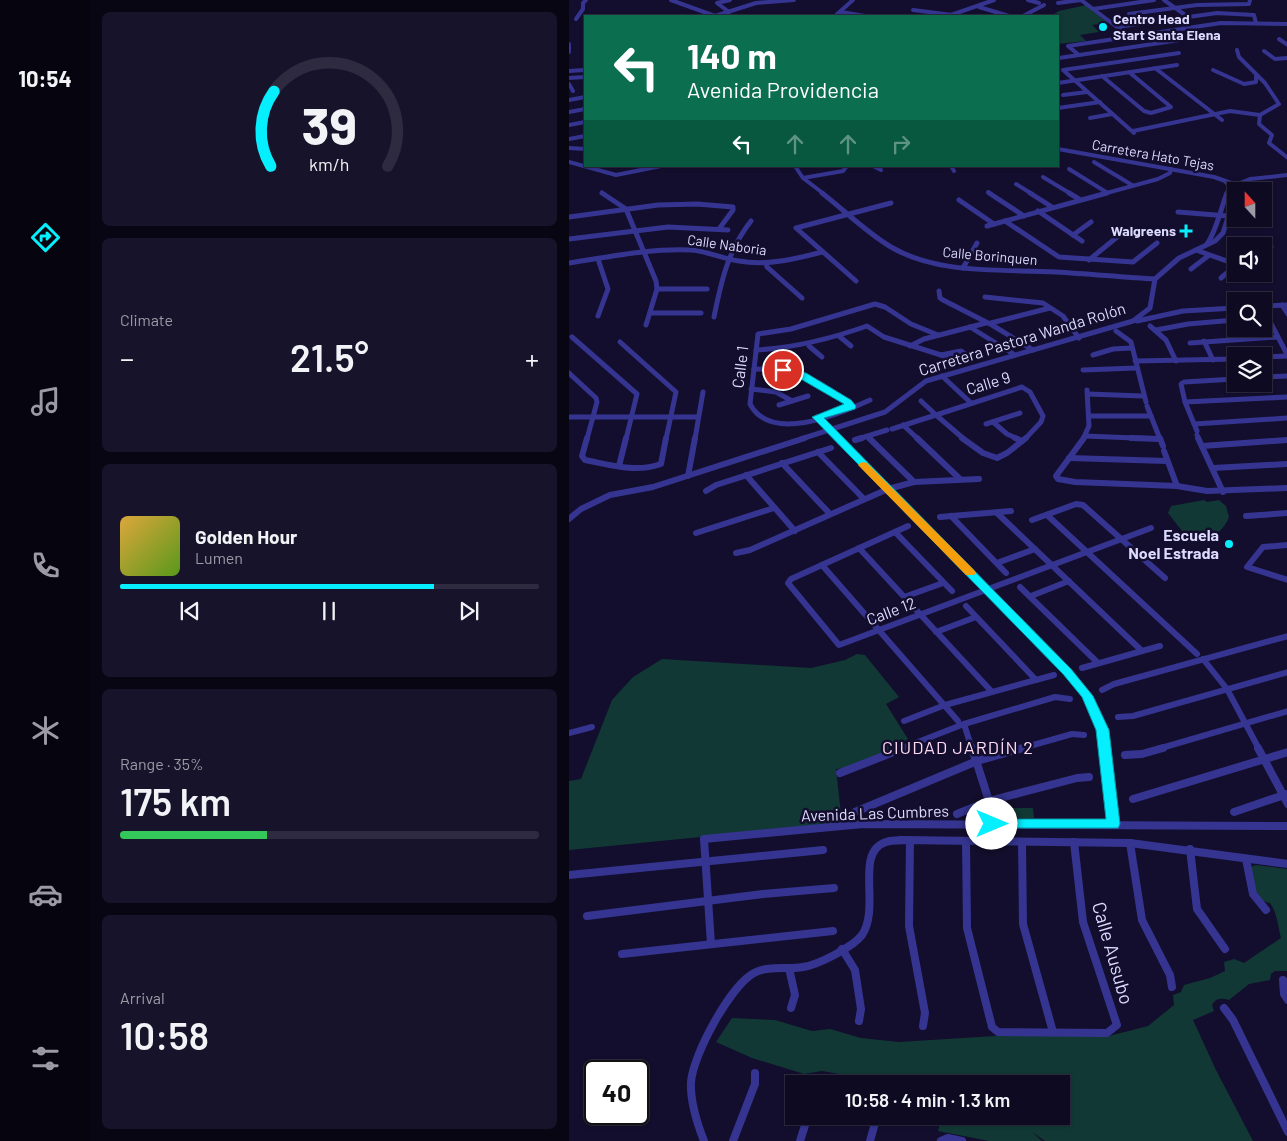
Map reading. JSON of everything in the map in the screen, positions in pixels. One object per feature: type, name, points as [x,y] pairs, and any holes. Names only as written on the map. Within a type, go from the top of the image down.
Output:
[{"type":"street","points":[[575,19],[583,9],[583,3],[587,0]]},
{"type":"street","points":[[671,0],[712,15]]},
{"type":"street","points":[[729,12],[717,3],[730,0]]},
{"type":"street","points":[[718,15],[756,3],[793,0]]},
{"type":"street","points":[[836,15],[853,0]]},
{"type":"street","points":[[913,10],[926,12],[934,10],[951,15],[979,7],[994,0]]},
{"type":"street","points":[[1028,0],[1039,3]]},
{"type":"street","points":[[1057,3],[1081,0],[1129,36]]},
{"type":"street","points":[[1093,8],[1154,0]]},
{"type":"street","points":[[1165,0],[1188,17]]},
{"type":"street","points":[[1129,14],[1212,4],[1249,4],[1250,0]]},
{"type":"street","points":[[1025,15],[1044,5]]},
{"type":"street","points":[[979,7],[1006,15]]},
{"type":"street","points":[[841,12],[859,15]]},
{"type":"street","points":[[1117,27],[1217,13],[1254,15],[1256,23]]},
{"type":"street","points":[[1079,55],[1068,46],[1221,23],[1287,24]]},
{"type":"street","points":[[1150,33],[1163,43]]},
{"type":"street","points":[[1279,39],[1287,45]]},
{"type":"street","points":[[1059,58],[1180,40]]},
{"type":"street","points":[[1179,53],[1063,70],[1133,132],[1234,111],[1260,115],[1279,104],[1265,83],[1255,76],[1239,57],[1237,50]]},
{"type":"street","points":[[1105,51],[1118,62]]},
{"type":"street","points":[[1264,52],[1275,59],[1287,58]]},
{"type":"street","points":[[1059,83],[1177,65]]},
{"type":"street","points":[[1155,68],[1222,120]]},
{"type":"street","points":[[569,71],[584,70]]},
{"type":"street","points":[[1213,70],[1244,84],[1256,82],[1255,76]]},
{"type":"street","points":[[1102,76],[1144,111],[1151,112],[1171,108],[1171,106],[1129,72]]},
{"type":"street","points":[[569,78],[584,77]]},
{"type":"street","points":[[569,84],[573,91]]},
{"type":"street","points":[[1064,94],[1087,92]]},
{"type":"street","points":[[569,100],[584,97]]},
{"type":"street","points":[[1059,108],[1100,102]]},
{"type":"street","points":[[569,112],[584,109]]},
{"type":"street","points":[[1089,118],[1112,114]]},
{"type":"street","points":[[1260,115],[1259,124],[1272,135],[1269,143],[1287,158]]},
{"type":"street","points":[[569,125],[584,122]]},
{"type":"street","points":[[569,139],[584,136]]},
{"type":"street","points":[[569,148],[584,149]]},
{"type":"street","name":"Carretera Hato Tejas","points":[[1059,149],[1187,172],[1231,182]]},
{"type":"street","points":[[569,162],[584,167]]},
{"type":"street","points":[[1094,162],[1132,185],[1163,177]]},
{"type":"street","points":[[569,168],[579,165]]},
{"type":"street","points":[[585,167],[616,176],[656,167]]},
{"type":"street","name":"Calle Borinquen","points":[[796,167],[803,178],[886,243],[901,252],[932,263],[963,268],[1155,279]]},
{"type":"street","points":[[803,178],[843,171],[846,167]]},
{"type":"street","points":[[875,167],[881,170]]},
{"type":"street","points":[[1069,169],[1106,192]]},
{"type":"street","points":[[987,226],[1163,177],[1173,171]]},
{"type":"street","points":[[1242,182],[1250,179],[1287,175]]},
{"type":"street","points":[[1043,176],[1079,200]]},
{"type":"street","points":[[1256,182],[1267,178]]},
{"type":"street","points":[[1222,179],[1227,184]]},
{"type":"street","points":[[1015,184],[1052,207]]},
{"type":"street","points":[[988,192],[1024,216]]},
{"type":"street","points":[[1204,247],[1213,236],[1217,216],[1227,192]]},
{"type":"street","points":[[602,193],[626,209],[656,281],[657,289],[646,325]]},
{"type":"street","points":[[959,200],[994,224]]},
{"type":"street","points":[[856,281],[796,228],[891,203]]},
{"type":"street","points":[[569,217],[677,204],[733,207],[733,210],[719,228]]},
{"type":"street","points":[[1038,212],[1082,241]]},
{"type":"street","points":[[1155,279],[1179,258],[1215,241],[1223,233],[1227,217],[1178,213]]},
{"type":"street","points":[[714,317],[727,258],[741,232],[751,221]]},
{"type":"street","points":[[1005,221],[1059,257],[1133,262],[1157,243]]},
{"type":"street","points":[[1073,235],[1091,222]]},
{"type":"street","points":[[569,239],[678,226],[728,230]]},
{"type":"street","points":[[1089,260],[1122,233]]},
{"type":"street","points":[[963,268],[977,243]]},
{"type":"street","name":"Calle Naboria","points":[[569,263],[644,252],[693,250],[715,253],[727,258],[766,263],[787,261],[822,252]]},
{"type":"street","points":[[1196,250],[1227,262]]},
{"type":"street","points":[[1191,269],[1208,256]]},
{"type":"street","points":[[598,259],[608,289],[598,316]]},
{"type":"street","points":[[766,263],[767,267],[802,298]]},
{"type":"street","points":[[1221,278],[1227,272]]},
{"type":"street","name":"Carretera Pastora Wanda Rolón","points":[[569,519],[579,510],[610,495],[653,487],[890,410],[897,406],[915,386],[942,376],[1133,321],[1149,308],[1155,279]]},
{"type":"street","points":[[657,289],[707,289]]},
{"type":"street","points":[[939,291],[940,298],[943,300],[992,325],[1033,350]]},
{"type":"street","points":[[985,298],[1042,303],[1067,320],[1079,338]]},
{"type":"street","name":"Calle 1","points":[[870,400],[789,425],[771,422],[751,408],[750,404],[760,332],[791,329],[875,304],[885,306],[910,324],[932,331],[938,335]]},
{"type":"street","points":[[1272,306],[1285,305],[1287,314]]},
{"type":"street","points":[[910,346],[918,341],[938,335],[1016,318],[1050,308]]},
{"type":"street","points":[[1149,308],[1154,312],[1166,314]]},
{"type":"street","points":[[1222,308],[1227,314]]},
{"type":"street","points":[[1133,321],[1166,314],[1227,308]]},
{"type":"street","points":[[650,313],[701,313]]},
{"type":"street","points":[[1156,330],[1188,324],[1227,320]]},
{"type":"street","points":[[756,350],[809,346],[868,326],[884,338],[941,356]]},
{"type":"street","points":[[1150,326],[1166,340],[1176,361]]},
{"type":"street","points":[[970,327],[1015,354]]},
{"type":"street","points":[[1272,329],[1287,356],[1272,357]]},
{"type":"street","points":[[1120,332],[1131,342],[1145,401],[1177,486]]},
{"type":"street","points":[[839,336],[851,346]]},
{"type":"street","points":[[572,337],[637,394],[619,466]]},
{"type":"street","points":[[1190,344],[1204,341],[1277,337]]},
{"type":"street","points":[[1204,341],[1213,360]]},
{"type":"street","points":[[569,373],[596,398],[597,402],[582,456],[585,460],[635,469],[647,469],[661,464],[677,392],[620,342]]},
{"type":"street","points":[[809,346],[822,357]]},
{"type":"street","points":[[1093,355],[1113,349],[1131,348]]},
{"type":"street","points":[[1135,361],[1227,359]]},
{"type":"street","points":[[1083,370],[1136,368]]},
{"type":"street","points":[[754,369],[783,370],[802,376],[843,399],[851,406]]},
{"type":"street","points":[[942,376],[971,403]]},
{"type":"street","points":[[1272,377],[1287,376]]},
{"type":"street","points":[[1223,492],[1202,446],[1185,402],[1181,384],[1184,382],[1227,379]]},
{"type":"street","name":"Calle 9","points":[[855,440],[868,437],[890,429],[936,415],[1019,388],[1029,389],[1042,411],[1043,418],[1039,426],[1003,457],[995,458],[971,445],[936,415],[921,401]]},
{"type":"street","points":[[751,389],[775,392],[792,401]]},
{"type":"street","points":[[688,476],[703,392]]},
{"type":"street","points":[[1145,401],[1087,392],[1089,426],[1085,436],[1056,476],[1057,478],[1075,482],[1177,486],[1207,492],[1287,488]]},
{"type":"street","points":[[779,405],[808,396]]},
{"type":"street","points":[[1185,402],[1287,396]]},
{"type":"street","points":[[986,424],[1020,413]]},
{"type":"street","points":[[1089,416],[1151,416]]},
{"type":"street","points":[[569,417],[699,417]]},
{"type":"street","points":[[817,417],[1067,672],[1087,696],[1103,730],[1113,824]]},
{"type":"street","points":[[1194,424],[1287,419]]},
{"type":"street","points":[[993,422],[1007,434],[1022,441]]},
{"type":"street","points":[[903,425],[960,478]]},
{"type":"street","points":[[1085,436],[1160,439]]},
{"type":"street","points":[[868,437],[914,482]]},
{"type":"street","points":[[1202,446],[1287,440]]},
{"type":"street","points":[[706,491],[716,485],[831,448]]},
{"type":"street","points":[[818,452],[865,499]]},
{"type":"street","points":[[1069,458],[1167,461]]},
{"type":"street","points":[[782,463],[830,514]]},
{"type":"street","points":[[1213,468],[1287,464]]},
{"type":"street","points":[[746,475],[795,531]]},
{"type":"street","points":[[736,553],[750,550],[888,489],[914,482],[960,478],[979,479]]},
{"type":"street","points":[[1033,520],[1077,504],[1083,505],[1165,578]]},
{"type":"street","points":[[696,533],[774,508]]},
{"type":"street","points":[[569,511],[579,510]]},
{"type":"street","points":[[940,517],[1011,511]]},
{"type":"street","points":[[997,513],[1142,651]]},
{"type":"street","points":[[1246,516],[1287,514]]},
{"type":"street","points":[[1047,515],[1200,656],[1227,689],[1285,794],[1287,804]]},
{"type":"street","points":[[951,516],[1006,573]]},
{"type":"street","name":"Calle 12","points":[[908,526],[791,579],[788,583],[839,645],[1151,528]]},
{"type":"street","points":[[895,532],[952,591]]},
{"type":"street","points":[[1287,545],[1263,547],[1247,566],[1287,580]]},
{"type":"street","points":[[859,548],[991,692]]},
{"type":"street","points":[[997,563],[1035,549]]},
{"type":"street","points":[[822,565],[961,722],[977,762],[989,801],[992,824]]},
{"type":"street","points":[[1031,596],[1069,582]]},
{"type":"street","points":[[904,597],[943,583]]},
{"type":"street","points":[[1020,587],[1098,663]]},
{"type":"street","points":[[966,606],[1036,680]]},
{"type":"street","points":[[936,632],[976,617]]},
{"type":"street","points":[[1102,690],[1114,684],[1200,656],[1287,636]]},
{"type":"street","points":[[1082,668],[1160,646]]},
{"type":"street","points":[[1119,717],[1133,716],[1287,672]]},
{"type":"street","points":[[904,721],[945,705],[1054,676]]},
{"type":"street","points":[[840,773],[961,722],[1055,697],[1070,699]]},
{"type":"street","points":[[1125,755],[1142,754],[1287,711]]},
{"type":"street","points":[[569,733],[592,727]]},
{"type":"street","points":[[855,812],[977,762],[1072,734],[1084,735]]},
{"type":"street","points":[[1133,799],[1287,752]]},
{"type":"street","points":[[957,814],[989,801],[1077,778],[1089,778]]},
{"type":"street","points":[[1234,812],[1285,794]]},
{"type":"street","name":"Avenida Las Cumbres","points":[[706,861],[704,838],[863,824],[1287,826]]},
{"type":"street","points":[[910,840],[909,926],[925,1013],[923,1026]]},
{"type":"street","points":[[704,1141],[696,1120],[691,1083],[693,1067],[707,1038],[735,990],[745,978],[755,972],[770,968],[811,966],[857,940],[865,929],[871,900],[868,861],[874,850],[883,842],[910,840],[1130,843],[1190,849],[1287,864]]},
{"type":"street","name":"Calle Ausubo","points":[[966,841],[967,928],[992,1027],[998,1032],[1107,1033],[1117,1025],[1083,922],[1074,842]]},
{"type":"street","points":[[1022,842],[1023,924],[1053,1032]]},
{"type":"street","points":[[1130,843],[1142,920],[1170,975],[1172,987]]},
{"type":"street","points":[[1190,849],[1197,908],[1225,949]]},
{"type":"street","points":[[569,875],[823,850]]},
{"type":"street","points":[[1246,859],[1253,894],[1266,910]]},
{"type":"street","points":[[706,861],[711,944]]},
{"type":"street","points":[[587,916],[833,888]]},
{"type":"street","points":[[621,954],[833,931]]},
{"type":"street","points":[[842,949],[855,970],[861,1009],[859,1022]]},
{"type":"street","points":[[789,968],[795,995],[791,1008]]},
{"type":"street","points":[[1283,980],[1284,994],[1287,1000]]},
{"type":"street","points":[[1224,1008],[1233,1020],[1287,1132]]},
{"type":"street","points":[[733,1141],[755,1084],[755,1073]]},
{"type":"street","points":[[800,1141],[805,1125]]},
{"type":"street","points":[[870,1141],[874,1125]]},
{"type":"street","points":[[941,1141],[948,1138],[962,1141]]},
{"type":"green space","points":[[1086,5],[1108,23],[1092,25],[1099,32],[1080,35],[1086,41],[1059,44],[1059,15],[1052,15],[1059,11]]},
{"type":"green space","points":[[1204,500],[1207,502],[1219,500],[1226,506],[1229,517],[1222,528],[1214,535],[1190,541],[1168,513],[1171,506]]},
{"type":"green space","points":[[857,654],[865,655],[899,697],[886,704],[908,739],[859,767],[836,769],[842,823],[569,850],[569,781],[581,779],[612,700],[633,677],[662,659],[811,668],[845,660]]},
{"type":"green space","points":[[1009,808],[1033,808],[1034,818],[1009,818]]},
{"type":"green space","points":[[1256,865],[1287,869],[1287,971],[1275,971],[1271,974],[1270,980],[1249,984],[1229,1000],[1217,1000],[1212,1005],[1214,1011],[1193,1020],[1216,1070],[1253,1141],[1045,1141],[1032,1132],[1042,1141],[989,1141],[938,1131],[940,1125],[1070,1125],[1070,1075],[844,1075],[822,1071],[804,1074],[752,1058],[716,1042],[732,1018],[775,1020],[812,1031],[830,1029],[861,1038],[899,1042],[1011,1035],[1109,1036],[1148,1026],[1174,1005],[1173,995],[1181,992],[1184,985],[1210,978],[1225,971],[1224,962],[1234,959],[1244,963],[1281,938],[1276,915],[1270,903],[1264,901],[1257,894],[1251,867]]},
{"type":"slow traffic","points":[[863,465],[970,573]]},
{"type":"place","name":"Centro Head Start Santa Elena","points":[[1103,27]]},
{"type":"place","name":"Walgreens","points":[[1186,231]]},
{"type":"place","name":"Escuela Noel Estrada","points":[[1229,544]]},
{"type":"district","name":"CIUDAD JARDÍN 2","points":[[958,748]]},
{"type":"route","points":[[783,370],[802,376],[843,399],[851,406],[817,417],[1067,672],[1087,696],[1103,730],[1113,824],[992,824]]}]
